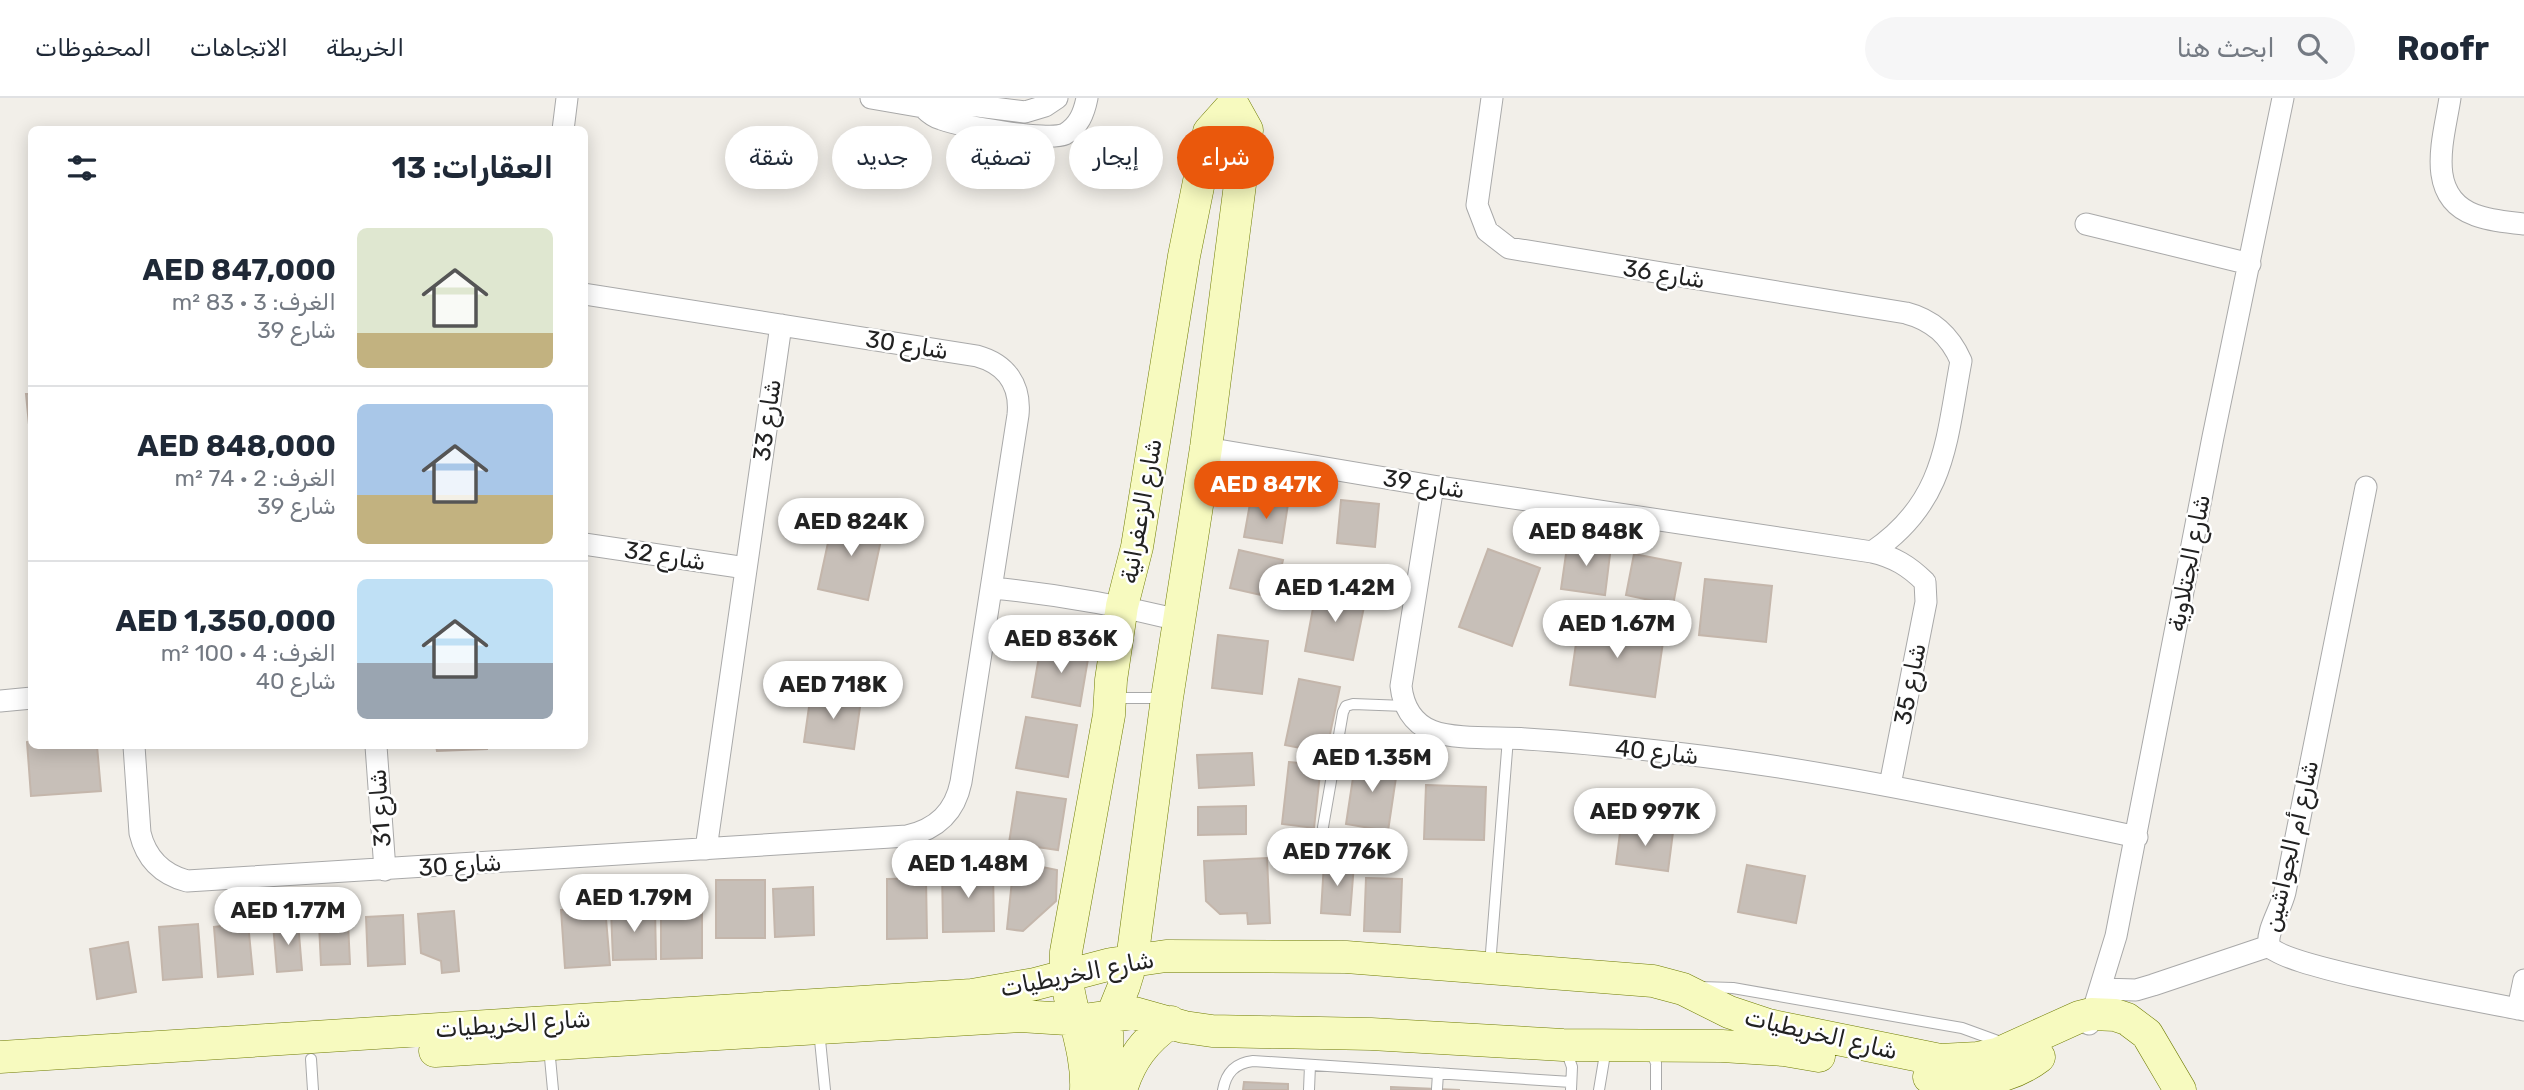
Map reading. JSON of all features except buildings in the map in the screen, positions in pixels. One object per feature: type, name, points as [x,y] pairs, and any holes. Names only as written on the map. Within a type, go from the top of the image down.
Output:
[{"type":"street","points":[[564,126],[567,98]]},
{"type":"street","points":[[871,98],[923,107],[946,103],[1025,112],[1045,106],[1057,98]]},
{"type":"street","points":[[923,107],[937,118],[1045,138],[1064,134],[1072,129],[1083,114],[1087,98]]},
{"type":"street","name":"شارع 36","points":[[1492,98],[1477,205],[1487,231],[1501,244],[1518,251],[1906,313],[1926,321],[1944,333],[1961,360],[1936,480],[1917,512],[1902,530],[1872,552]]},
{"type":"street","name":"شارع الجتلاوية","points":[[2093,1010],[2116,936],[2137,837],[2213,437],[2283,98]]},
{"type":"street","points":[[2451,98],[2440,161],[2447,193],[2454,202],[2471,214],[2524,225]]},
{"type":"street","name":"شارع الزعفرانية","points":[[1087,1090],[1084,1058],[1065,976],[1066,952],[1111,698],[1111,680],[1122,606],[1137,547],[1184,256],[1209,132],[1233,101],[1247,130],[1206,448],[1167,698],[1132,960],[1107,1028],[1107,1090]]},
{"type":"street","points":[[2086,224],[2250,264]]},
{"type":"street","name":"شارع 30","points":[[134,749],[143,845],[156,865],[176,878],[199,882],[907,835],[939,822],[954,804],[961,782],[992,588],[1019,403],[1017,392],[1007,372],[988,359],[978,356],[588,295]]},
{"type":"street","name":"شارع 33","points":[[706,849],[781,325]]},
{"type":"street","name":"شارع 39","points":[[1206,448],[1433,486],[1872,552],[1907,565],[1925,582]]},
{"type":"street","points":[[1405,706],[1402,675],[1433,486]]},
{"type":"street","name":"شارع أم الجواشين","points":[[2366,487],[2285,892],[2280,911],[2268,934],[2269,946],[2278,955],[2335,972],[2521,1010]]},
{"type":"street","name":"شارع 32","points":[[588,545],[746,568]]},
{"type":"street","name":"شارع 35","points":[[1890,785],[1926,601],[1925,582]]},
{"type":"street","points":[[992,588],[1037,592],[1122,606],[1179,620]]},
{"type":"street","points":[[0,701],[28,698]]},
{"type":"street","name":"شارع 40","points":[[1405,706],[1411,716],[1429,730],[1451,734],[1684,754],[1890,785],[2137,837]]},
{"type":"street","name":"شارع 31","points":[[376,749],[385,870]]},
{"type":"street","points":[[2093,1010],[2136,990],[2269,946]]},
{"type":"street","name":"شارع الخريطيات","points":[[0,1064],[940,997],[1003,990],[1132,960],[1166,956],[1285,956],[1418,961],[1653,981],[1683,989],[1729,1012],[1768,1025],[1940,1060],[1978,1058],[2015,1048],[2093,1010]]},
{"type":"street","points":[[2521,1010],[2524,981]]},
{"type":"street","points":[[2093,1010],[2107,1027],[2128,1036],[2144,1055],[2161,1090]]},
{"type":"street","points":[[2093,1010],[2115,1015],[2138,1026],[2155,1045],[2180,1090]]},
{"type":"street","name":"شارع الخريطيات","points":[[0,1064],[311,1059],[1020,1016],[1093,1020],[1134,1013],[1212,1031],[1371,1034],[1563,1045],[1722,1045],[1784,1050],[1940,1079],[1972,1081],[2019,1069],[2064,1037],[2093,1010]]},
{"type":"street","points":[[1722,1045],[1729,1012]]},
{"type":"street","points":[[1121,1090],[1126,1073],[1144,1044],[1171,1023]]},
{"type":"lane","points":[[1111,698],[1167,698]]},
{"type":"lane","points":[[1322,827],[1346,706],[1405,706]]},
{"type":"lane","points":[[1490,968],[1508,738]]},
{"type":"lane","points":[[1683,989],[1708,986],[1733,988],[1962,1028],[2015,1048]]},
{"type":"lane","points":[[819,1028],[825,1090]]},
{"type":"lane","points":[[549,1044],[553,1090]]},
{"type":"lane","points":[[1223,1090],[1231,1070],[1245,1062],[1438,1073],[1571,1086],[1572,1067],[1563,1045]]},
{"type":"lane","points":[[1600,1090],[1607,1046]]},
{"type":"lane","points":[[1649,1046],[1656,1063],[1656,1090]]},
{"type":"lane","points":[[311,1059],[313,1090]]},
{"type":"lane","points":[[1309,1090],[1310,1065]]},
{"type":"lane","points":[[1437,1089],[1438,1073]]}]
